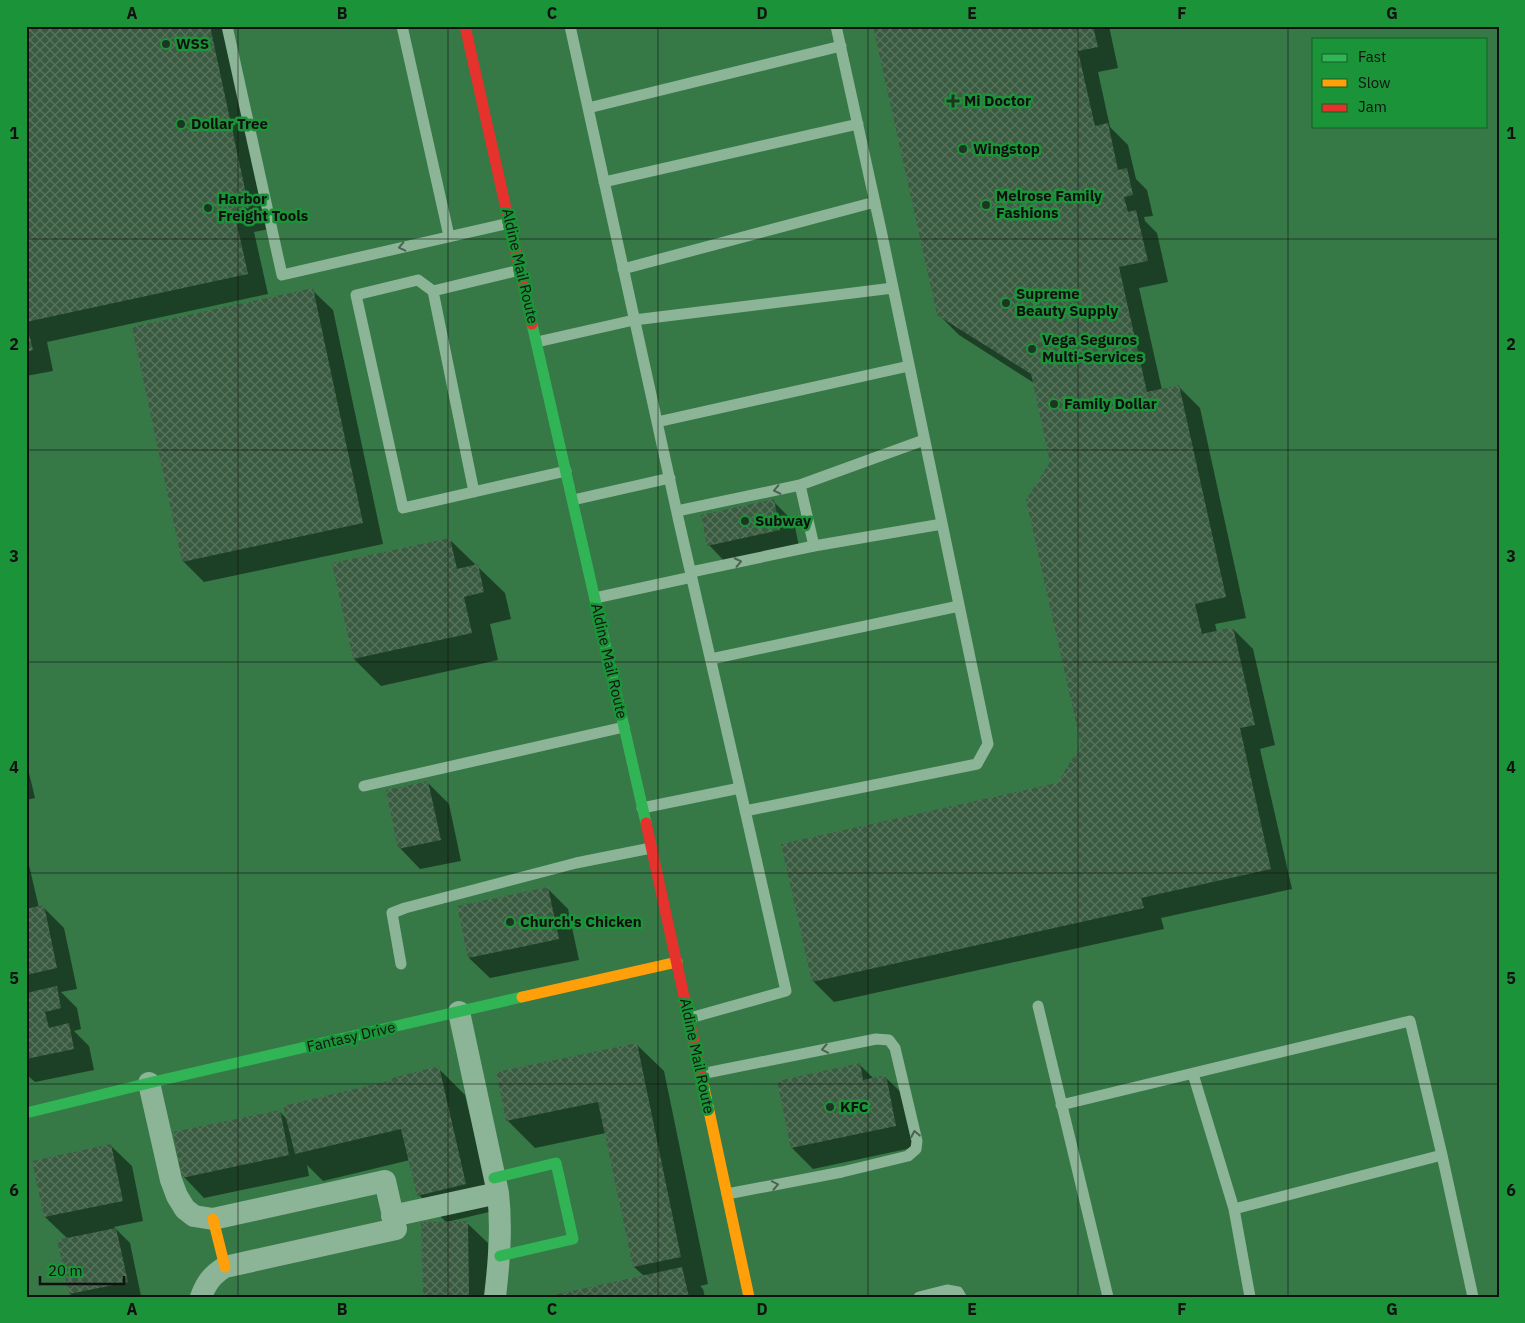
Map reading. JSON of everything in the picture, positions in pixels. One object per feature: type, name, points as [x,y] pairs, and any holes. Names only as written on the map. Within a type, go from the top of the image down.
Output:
[{"type":"main road","name":"Aldine Mail Route","points":[[465,26],[690,1018],[749,1297]]},
{"type":"main road","name":"Fantasy Drive","points":[[26,1113],[677,962]]},
{"type":"main road","points":[[496,1185],[556,1163],[573,1239],[500,1256]]},
{"type":"main road","points":[[214,1219],[225,1267]]},
{"type":"street","points":[[459,1012],[496,1185],[501,1218],[500,1256],[495,1297]]},
{"type":"street","points":[[149,1083],[171,1180],[177,1196],[185,1208],[194,1216],[214,1219],[385,1181],[396,1229],[225,1267],[216,1272],[207,1282],[202,1297]]},
{"type":"street","points":[[392,1216],[496,1185]]},
{"type":"lane","points":[[227,26],[282,275],[510,223]]},
{"type":"lane","points":[[402,26],[449,236]]},
{"type":"lane","points":[[570,26],[691,575],[786,991],[690,1018]]},
{"type":"lane","points":[[745,811],[977,764],[988,744],[875,202],[836,26]]},
{"type":"lane","points":[[588,108],[840,46]]},
{"type":"lane","points":[[604,182],[858,124]]},
{"type":"lane","points":[[623,270],[875,202]]},
{"type":"lane","points":[[433,291],[520,270]]},
{"type":"lane","points":[[474,492],[433,291],[418,280],[356,295],[403,508],[474,492],[566,471]]},
{"type":"lane","points":[[537,342],[634,320],[893,288]]},
{"type":"lane","points":[[657,422],[909,366]]},
{"type":"lane","points":[[677,511],[800,486],[924,440]]},
{"type":"lane","points":[[573,500],[670,478]]},
{"type":"lane","points":[[800,486],[814,546]]},
{"type":"lane","points":[[595,598],[814,546],[942,524]]},
{"type":"lane","points":[[711,659],[959,606]]},
{"type":"lane","points":[[364,786],[624,727]]},
{"type":"lane","points":[[642,808],[740,788]]},
{"type":"lane","points":[[401,964],[392,913],[576,864],[652,848]]},
{"type":"lane","points":[[1038,1006],[1108,1297]]},
{"type":"lane","points":[[1061,1105],[1410,1021],[1473,1297]]},
{"type":"lane","points":[[701,1074],[876,1039],[888,1040],[895,1048],[917,1141],[916,1149],[908,1156],[727,1194]]},
{"type":"lane","points":[[1192,1074],[1234,1208],[1250,1297]]},
{"type":"lane","points":[[1234,1208],[1442,1155]]},
{"type":"lane","points":[[919,1297],[947,1290],[958,1292],[961,1297]]},
{"type":"building","points":[[26,26],[210,26],[249,208],[234,211],[248,274],[26,322]]},
{"type":"building","points":[[873,26],[1093,26],[1098,47],[1078,51],[1095,126],[1108,123],[1118,170],[1127,168],[1133,195],[1124,197],[1128,212],[1136,210],[1148,261],[1119,267],[1147,392],[1179,385],[1226,597],[1195,604],[1202,634],[1233,627],[1255,725],[1240,728],[1271,869],[1141,898],[1144,908],[812,982],[781,844],[1057,783],[1081,745],[1026,500],[1050,462],[1031,374],[937,315]]},
{"type":"building","points":[[313,288],[363,523],[182,562],[132,327]]},
{"type":"building","points":[[26,322],[33,350],[26,352]]},
{"type":"building","points":[[774,499],[780,530],[707,546],[701,515]]},
{"type":"building","points":[[450,538],[457,569],[478,564],[484,592],[464,597],[472,633],[353,659],[332,563]]},
{"type":"building","points":[[428,781],[441,840],[398,849],[386,790]]},
{"type":"building","points":[[548,887],[559,939],[468,958],[457,906]]},
{"type":"building","points":[[44,905],[57,968],[26,975],[26,909]]},
{"type":"building","points":[[57,986],[61,1008],[45,1012],[49,1028],[69,1023],[74,1049],[26,1059],[26,993]]},
{"type":"building","points":[[637,1043],[681,1257],[633,1267],[598,1102],[506,1121],[496,1072]]},
{"type":"building","points":[[860,1063],[863,1080],[886,1075],[896,1126],[791,1148],[777,1081]]},
{"type":"building","points":[[439,1066],[466,1184],[417,1196],[401,1129],[295,1154],[283,1106],[392,1080],[392,1078]]},
{"type":"building","points":[[280,1110],[289,1155],[182,1178],[173,1132]]},
{"type":"building","points":[[111,1144],[123,1201],[44,1217],[32,1161]]},
{"type":"building","points":[[468,1221],[469,1297],[423,1297],[421,1222]]},
{"type":"building","points":[[116,1228],[128,1282],[69,1294],[57,1240]]},
{"type":"building","points":[[682,1267],[689,1297],[549,1296]]},
{"type":"traffic: fast","points":[[532,324],[646,823]]},
{"type":"traffic: fast","points":[[26,1113],[522,997]]},
{"type":"traffic: fast","points":[[494,1178],[556,1163],[573,1239],[500,1256]]},
{"type":"traffic: slow","points":[[522,997],[677,962]]},
{"type":"traffic: slow","points":[[703,1083],[749,1297]]},
{"type":"traffic: slow","points":[[213,1219],[225,1267]]},
{"type":"traffic: jam","points":[[465,26],[532,324]]},
{"type":"traffic: jam","points":[[646,823],[703,1083]]},
{"type":"place","name":"WSS","points":[[166,44]]},
{"type":"place","name":"Mi Doctor","points":[[953,101]]},
{"type":"place","name":"Dollar Tree","points":[[181,124]]},
{"type":"place","name":"Wingstop","points":[[963,149]]},
{"type":"place","name":"Melrose Family Fashions","points":[[986,205]]},
{"type":"place","name":"Harbor Freight Tools","points":[[208,208]]},
{"type":"place","name":"Supreme Beauty Supply","points":[[1006,303]]},
{"type":"place","name":"Vega Seguros Multi-Services","points":[[1032,349]]},
{"type":"place","name":"Family Dollar","points":[[1054,404]]},
{"type":"place","name":"Subway","points":[[745,521]]},
{"type":"place","name":"Church's Chicken","points":[[510,922]]},
{"type":"place","name":"KFC","points":[[830,1107]]}]
